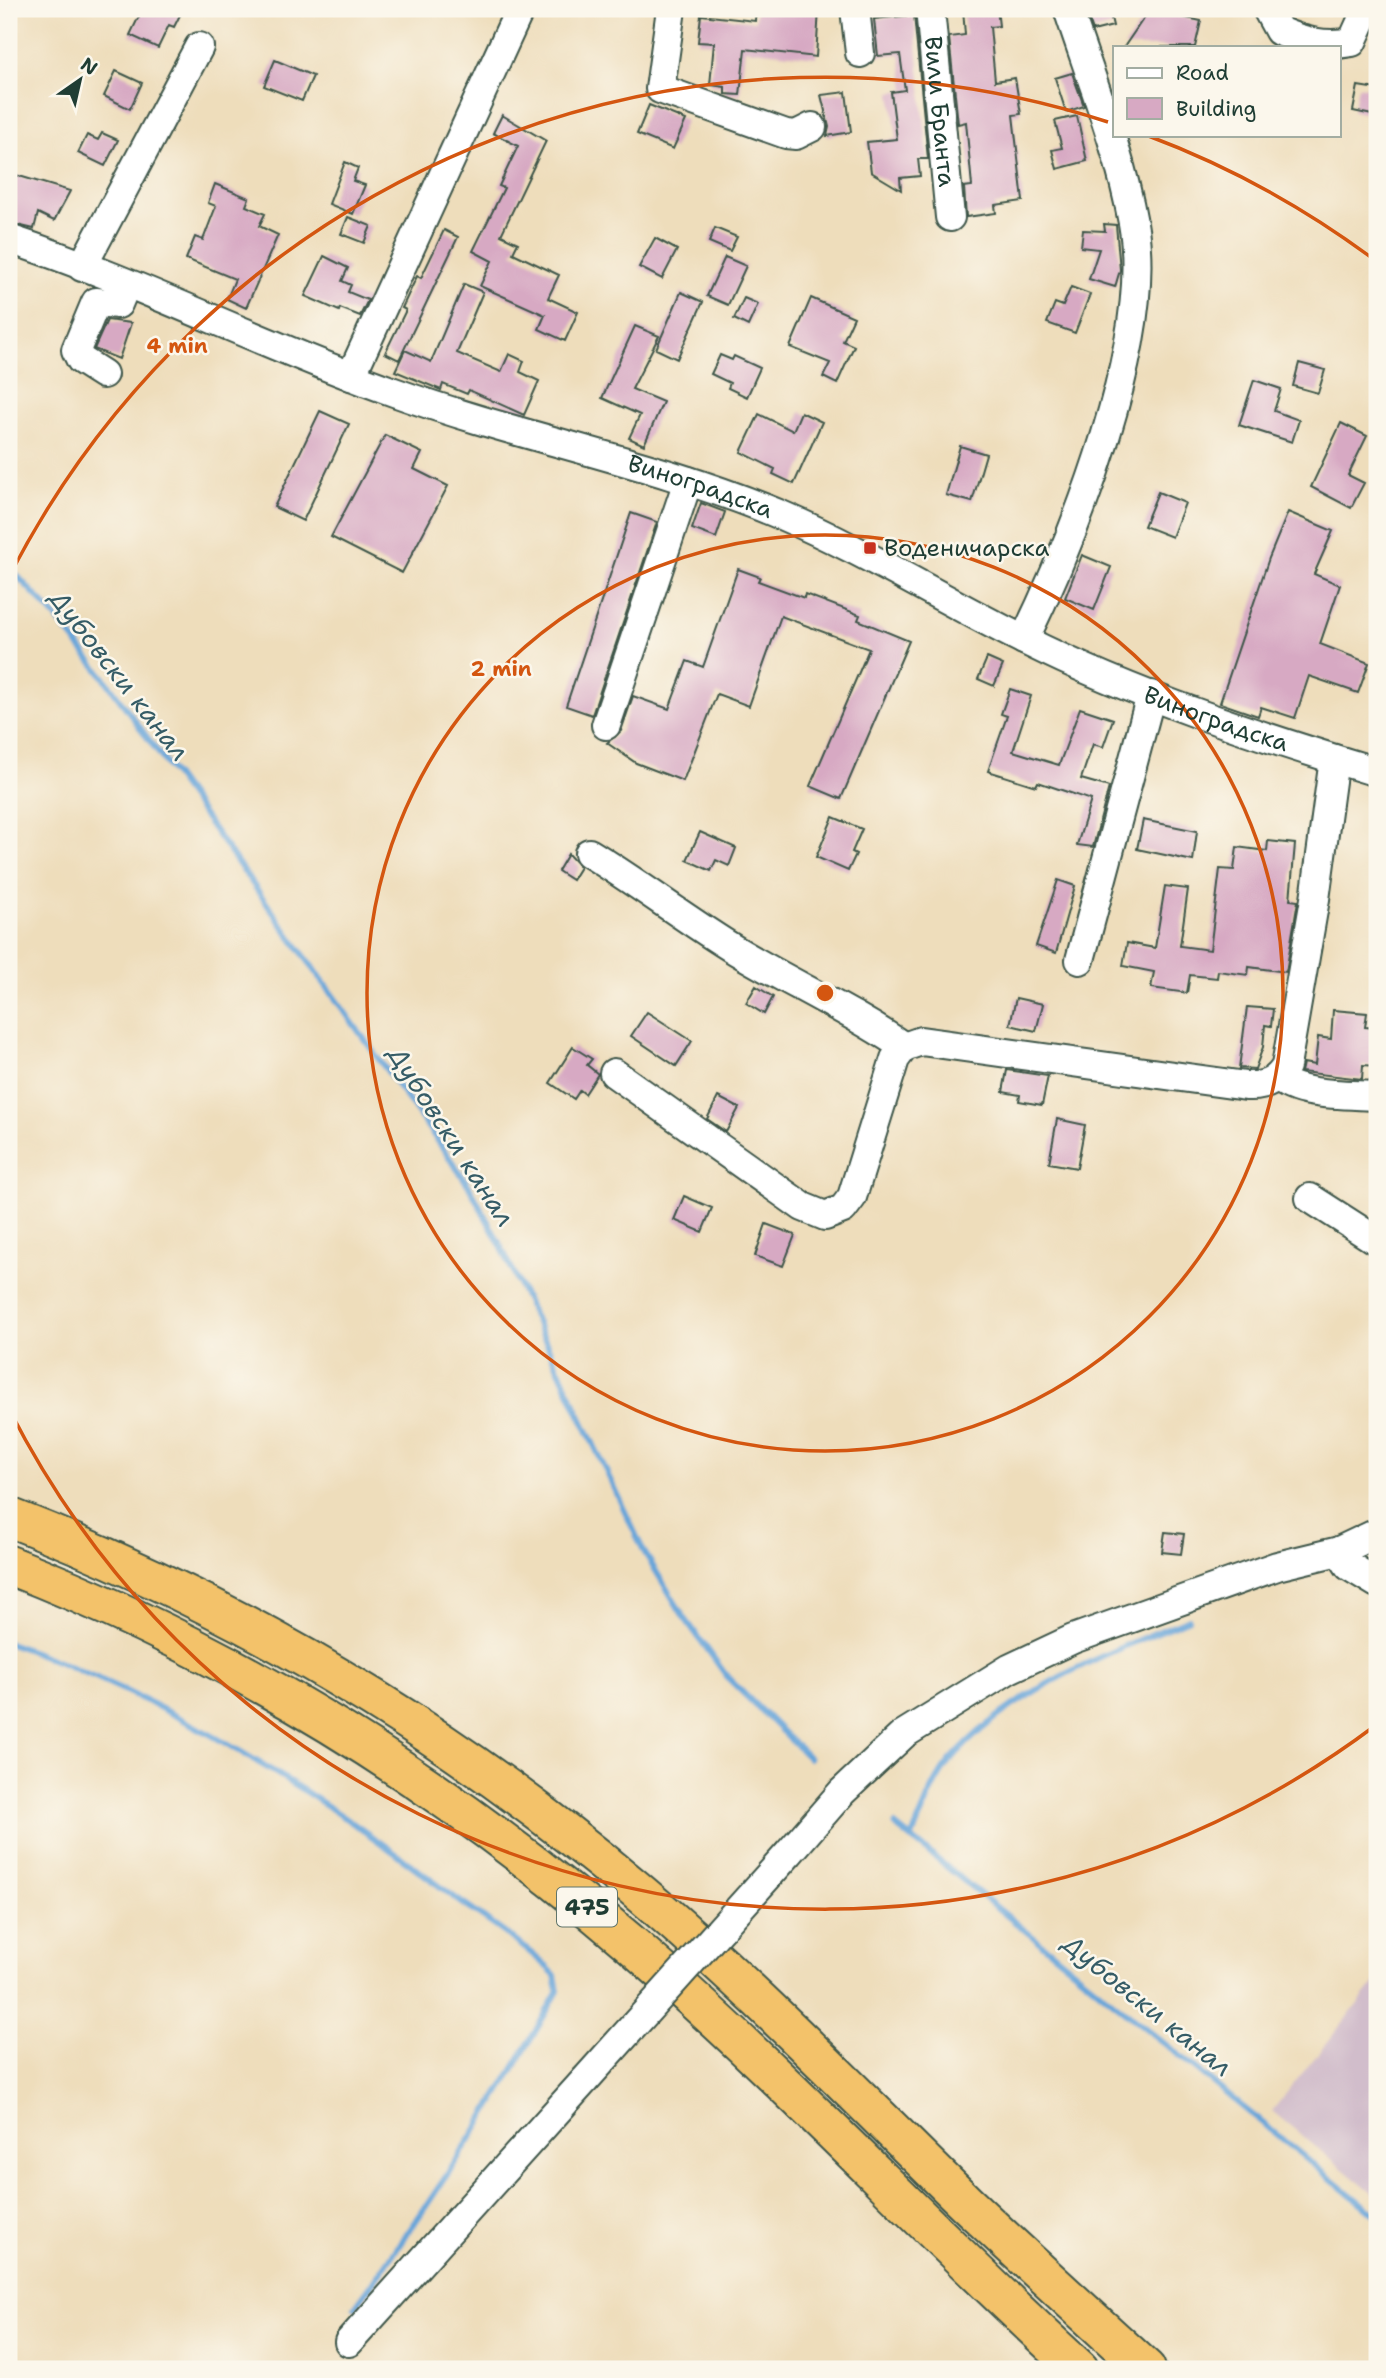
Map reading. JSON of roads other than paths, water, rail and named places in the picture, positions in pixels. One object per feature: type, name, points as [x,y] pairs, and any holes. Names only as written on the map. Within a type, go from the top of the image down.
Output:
[{"type":"highway","name":"475","points":[[9,1517],[134,1569],[302,1654],[388,1706],[544,1817],[631,1886],[757,1997],[967,2203],[1146,2369]]},
{"type":"highway","name":"475","points":[[9,1565],[103,1603],[280,1693],[364,1744],[519,1852],[601,1918],[724,2026],[937,2236],[1079,2369]]},
{"type":"street","points":[[351,376],[520,9]]},
{"type":"street","points":[[671,9],[660,89],[786,134],[796,135],[812,127]]},
{"type":"street","points":[[855,9],[860,52]]},
{"type":"street","name":"Вили Бранта","points":[[930,9],[950,216]]},
{"type":"street","points":[[1068,9],[1110,120]]},
{"type":"street","points":[[1267,9],[1279,30],[1296,38],[1334,45],[1353,42],[1367,9]]},
{"type":"street","points":[[82,267],[199,47]]},
{"type":"street","points":[[1024,640],[1082,505],[1107,429],[1126,353],[1136,277],[1135,241],[1114,136]]},
{"type":"street","name":"Виноградска","points":[[9,239],[351,376],[428,404],[598,451],[756,505],[816,531],[1024,640],[1152,695],[1377,772]]},
{"type":"street","points":[[103,374],[81,360],[76,350],[96,302],[118,304],[126,285]]},
{"type":"street","points":[[606,725],[688,481]]},
{"type":"street","points":[[1080,960],[1152,695]]},
{"type":"street","points":[[614,1073],[803,1207],[817,1214],[835,1214],[852,1198],[895,1059],[904,1047],[921,1041],[1254,1086],[1278,1077],[1286,1066],[1315,899],[1334,759]]},
{"type":"street","points":[[590,853],[645,887],[701,929],[864,1019],[904,1047]]},
{"type":"street","points":[[1278,1077],[1289,1086],[1317,1092],[1377,1096]]},
{"type":"street","points":[[1310,1198],[1377,1241]]},
{"type":"street","points":[[349,2342],[842,1792],[904,1734],[1009,1669],[1073,1639],[1277,1566],[1339,1551],[1377,1533]]},
{"type":"street","points":[[1339,1551],[1349,1566],[1377,1583]]},
{"type":"waterway","name":"Дубовски канал","points":[[9,567],[55,616],[103,676],[469,1186],[501,1246],[643,1550],[684,1617],[728,1678],[809,1758]]},
{"type":"waterway","points":[[912,1837],[928,1798],[944,1769],[974,1736],[1001,1714],[1061,1676],[1189,1619]]},
{"type":"waterway","points":[[9,1643],[128,1692],[242,1752],[350,1821],[519,1944],[555,1975],[558,1991],[487,2113],[436,2192],[355,2307]]},
{"type":"waterway","name":"Дубовски канал","points":[[895,1825],[1377,2216]]},
{"type":"place","name":"Воденичарска","points":[[870,548]]}]
